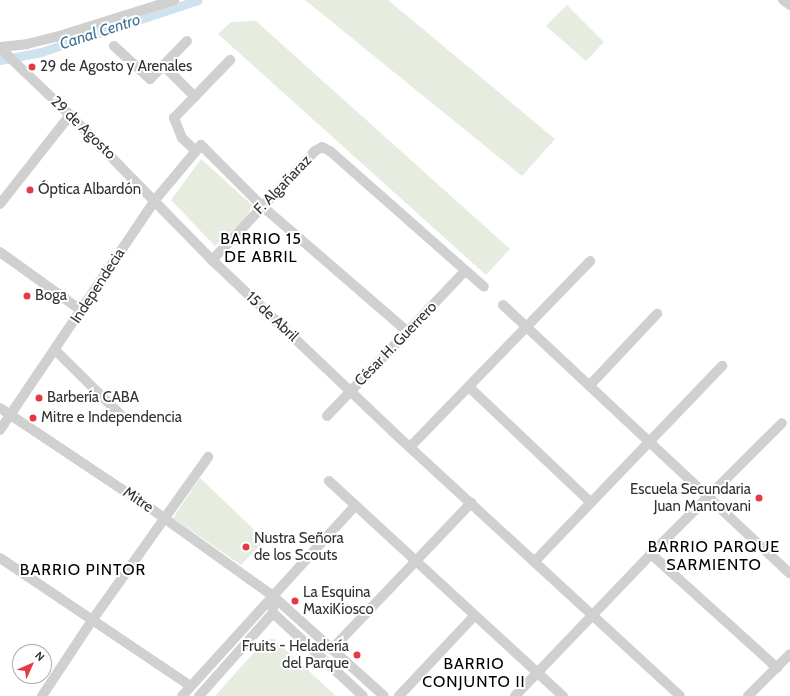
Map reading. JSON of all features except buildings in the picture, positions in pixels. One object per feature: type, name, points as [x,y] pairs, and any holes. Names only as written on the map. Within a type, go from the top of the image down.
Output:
[{"type":"street","points":[[4,52],[174,0]]},
{"type":"street","points":[[783,0],[790,5]]},
{"type":"street","points":[[114,46],[150,79],[187,41]]},
{"type":"street","name":"29 de Agosto","points":[[4,52],[70,115],[155,200]]},
{"type":"street","points":[[230,60],[174,118],[182,138],[199,148],[262,206],[408,332]]},
{"type":"street","points":[[163,65],[195,97]]},
{"type":"street","points":[[0,204],[70,115]]},
{"type":"street","name":"F. Algañaraz","points":[[212,260],[315,151],[322,147],[330,151],[465,271]]},
{"type":"street","name":"Independecia","points":[[0,430],[82,311],[155,200],[199,148]]},
{"type":"street","name":"15 de Abril","points":[[155,200],[212,260],[392,431],[680,696]]},
{"type":"street","points":[[0,252],[82,311]]},
{"type":"street","points":[[410,447],[590,261]]},
{"type":"street","points":[[465,271],[484,287]]},
{"type":"street","name":"César H. Guerrero","points":[[327,416],[465,271]]},
{"type":"street","points":[[503,305],[590,385],[647,442],[790,574]]},
{"type":"street","points":[[590,385],[657,314]]},
{"type":"street","points":[[55,350],[123,417]]},
{"type":"street","points":[[534,562],[647,442],[722,366]]},
{"type":"street","points":[[469,387],[590,502]]},
{"type":"street","name":"Mitre","points":[[0,408],[165,518],[273,596],[384,696]]},
{"type":"street","points":[[515,696],[650,554],[782,423]]},
{"type":"street","points":[[42,696],[93,619],[208,457]]},
{"type":"street","points":[[329,481],[474,616],[563,696]]},
{"type":"street","points":[[332,649],[471,503]]},
{"type":"street","points":[[182,696],[190,685],[355,506]]},
{"type":"street","points":[[650,554],[777,668]]},
{"type":"street","points":[[0,558],[190,685]]},
{"type":"street","points":[[199,696],[273,613],[273,596]]},
{"type":"street","points":[[273,613],[363,696]]},
{"type":"street","points":[[399,696],[474,616]]},
{"type":"street","points":[[748,696],[790,654]]},
{"type":"shaded area","points":[[305,0],[388,0],[555,139],[522,176]]},
{"type":"shaded area","points":[[567,5],[604,42],[586,61],[546,26]]},
{"type":"shaded area","points":[[256,21],[510,249],[486,275],[218,34],[231,22]]},
{"type":"shaded area","points":[[201,159],[252,205],[247,217],[215,246],[171,200]]},
{"type":"shaded area","points":[[200,478],[265,540],[241,565],[173,518]]},
{"type":"shaded area","points":[[266,639],[274,639],[336,696],[215,696]]},
{"type":"waterway","name":"Canal Centro","points":[[0,60],[41,52],[198,0]]},
{"type":"place","name":"29 de Agosto y Arenales","points":[[32,67]]},
{"type":"place","name":"Óptica Albardón","points":[[30,190]]},
{"type":"place","name":"Boga","points":[[27,296]]},
{"type":"place","name":"Barbería CABA","points":[[39,398]]},
{"type":"place","name":"Mitre e Independencia","points":[[33,418]]},
{"type":"place","name":"Escuela Secundaria Juan Mantovani","points":[[759,498]]},
{"type":"place","name":"Nustra Señora de los Scouts","points":[[246,547]]},
{"type":"place","name":"La Esquina MaxiKiosco","points":[[295,601]]},
{"type":"place","name":"Fruits - Heladería del Parque","points":[[357,655]]},
{"type":"district","name":"BARRIO 15 DE ABRIL","points":[[261,248]]},
{"type":"district","name":"BARRIO PARQUE SARMIENTO","points":[[714,556]]},
{"type":"district","name":"BARRIO PINTOR","points":[[83,570]]},
{"type":"district","name":"BARRIO CONJUNTO II","points":[[474,673]]}]
